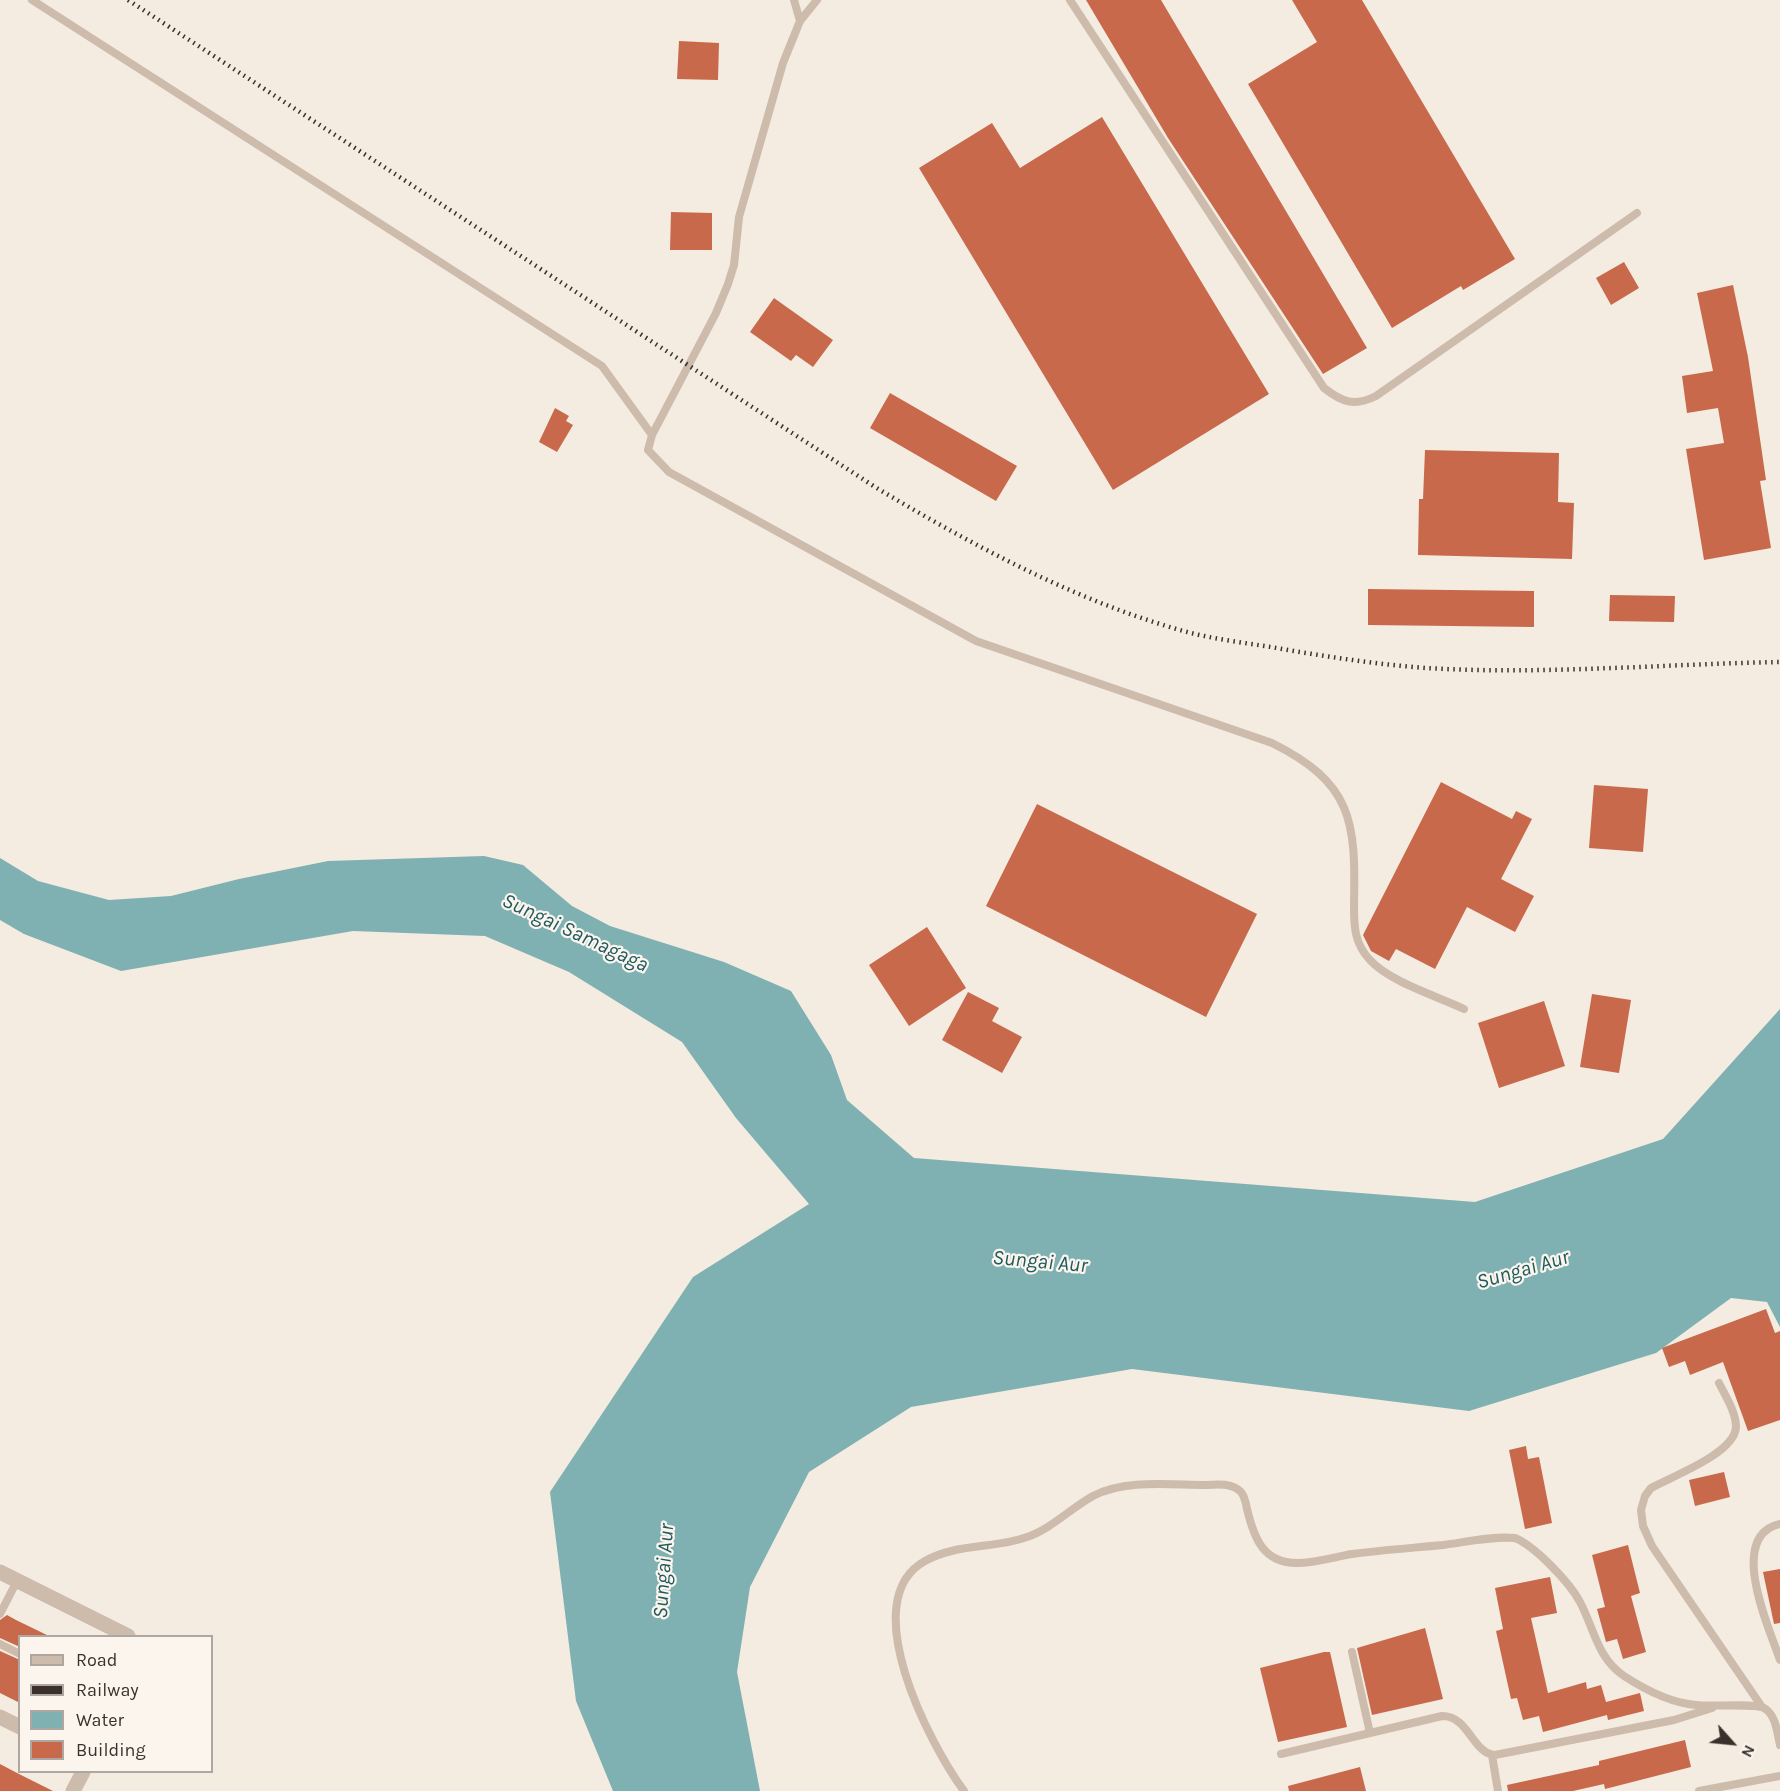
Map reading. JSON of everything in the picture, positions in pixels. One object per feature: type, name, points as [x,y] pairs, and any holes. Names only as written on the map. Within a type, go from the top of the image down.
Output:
[{"type":"street","points":[[0,1572],[126,1635]]},
{"type":"street","points":[[0,1717],[18,1726]]},
{"type":"street","points":[[73,1791],[82,1773]]},
{"type":"lane","points":[[32,0],[602,366],[652,435]]},
{"type":"lane","points":[[794,0],[800,21]]},
{"type":"lane","points":[[817,0],[800,21],[783,63],[739,217],[734,265],[728,284],[716,314],[652,435],[648,450],[669,472],[976,641],[1272,743],[1306,762],[1334,786],[1349,822],[1354,846],[1353,923],[1360,947],[1371,962],[1389,974],[1464,1009]]},
{"type":"lane","points":[[1070,0],[1324,388],[1349,404],[1364,402],[1376,396],[1637,213]]},
{"type":"lane","points":[[1719,1383],[1734,1416],[1736,1425],[1733,1439],[1720,1451],[1651,1488],[1645,1496],[1641,1510],[1643,1526],[1661,1562],[1762,1707],[1771,1714],[1780,1745]]},
{"type":"lane","points":[[964,1791],[925,1726],[906,1676],[898,1643],[896,1619],[897,1600],[903,1581],[914,1568],[935,1557],[963,1547],[1029,1537],[1094,1496],[1112,1488],[1228,1485],[1239,1490],[1244,1497],[1259,1546],[1268,1555],[1290,1562],[1515,1538],[1529,1546],[1573,1592],[1610,1665],[1638,1684],[1668,1698],[1694,1705],[1762,1707]]},
{"type":"lane","points":[[1780,1524],[1774,1526],[1762,1537],[1754,1557],[1752,1574],[1780,1660]]},
{"type":"lane","points":[[0,1614],[17,1581]]},
{"type":"lane","points":[[0,1644],[18,1653]]},
{"type":"lane","points":[[1352,1652],[1370,1732]]},
{"type":"lane","points":[[1281,1754],[1448,1716],[1461,1723],[1484,1750],[1492,1755],[1663,1722],[1718,1706]]},
{"type":"lane","points":[[1492,1755],[1498,1791]]},
{"type":"lane","points":[[1699,1791],[1780,1776]]},
{"type":"water","points":[[484,856],[523,865],[572,906],[610,926],[724,962],[791,991],[831,1055],[847,1100],[914,1158],[1475,1202],[1663,1139],[1780,1009],[1780,1327],[1767,1302],[1731,1298],[1656,1353],[1469,1411],[1132,1369],[911,1407],[809,1472],[750,1587],[737,1672],[760,1791],[613,1791],[576,1701],[550,1492],[693,1277],[809,1204],[736,1118],[682,1042],[569,972],[485,936],[353,931],[121,971],[24,934],[0,920],[0,858],[38,881],[109,900],[171,896],[328,861]]},
{"type":"building","points":[[1086,0],[1161,0],[1367,348],[1323,374],[1168,138]]},
{"type":"building","points":[[1292,0],[1362,0],[1515,259],[1463,290],[1461,286],[1392,328],[1248,84],[1317,42]]},
{"type":"building","points":[[679,41],[719,43],[718,80],[677,79]]},
{"type":"building","points":[[1102,117],[1269,394],[1113,490],[919,168],[992,123],[1020,168]]},
{"type":"building","points":[[671,212],[712,213],[712,250],[670,250]]},
{"type":"building","points":[[1624,262],[1639,288],[1611,305],[1596,278]]},
{"type":"building","points":[[1733,285],[1748,357],[1766,480],[1760,481],[1771,548],[1704,560],[1686,449],[1724,443],[1718,408],[1687,413],[1682,376],[1713,371],[1697,293]]},
{"type":"building","points":[[774,298],[833,340],[813,367],[796,355],[791,361],[750,332]]},
{"type":"building","points":[[890,393],[1017,466],[996,501],[870,428]]},
{"type":"building","points":[[555,408],[569,416],[566,421],[573,425],[557,452],[539,442]]},
{"type":"building","points":[[1425,450],[1559,453],[1558,502],[1574,503],[1572,559],[1418,555],[1419,499],[1423,499]]},
{"type":"building","points":[[1368,589],[1534,591],[1534,627],[1368,625]]},
{"type":"building","points":[[1610,595],[1675,596],[1674,622],[1609,621]]},
{"type":"building","points":[[1441,782],[1512,819],[1516,811],[1532,819],[1501,879],[1534,896],[1515,932],[1467,907],[1435,969],[1396,949],[1389,961],[1371,951],[1363,935]]},
{"type":"building","points":[[1594,785],[1648,789],[1643,852],[1589,848]]},
{"type":"building","points":[[1037,804],[1257,914],[1206,1017],[986,906]]},
{"type":"building","points":[[927,927],[966,988],[909,1026],[869,965]]},
{"type":"building","points":[[968,992],[999,1008],[992,1021],[1022,1037],[1002,1073],[942,1040]]},
{"type":"building","points":[[1592,994],[1631,1000],[1619,1073],[1580,1067]]},
{"type":"building","points":[[1544,1001],[1565,1066],[1499,1088],[1478,1023]]},
{"type":"building","points":[[1766,1309],[1775,1333],[1780,1331],[1780,1420],[1748,1431],[1723,1362],[1690,1375],[1685,1361],[1669,1367],[1662,1348]]},
{"type":"building","points":[[1526,1446],[1528,1459],[1539,1457],[1552,1523],[1525,1529],[1509,1450]]},
{"type":"building","points":[[1724,1472],[1730,1497],[1695,1506],[1689,1480]]},
{"type":"building","points":[[1628,1545],[1640,1593],[1631,1596],[1646,1652],[1623,1659],[1617,1639],[1606,1642],[1597,1609],[1605,1607],[1592,1555]]},
{"type":"building","points":[[1780,1569],[1780,1623],[1774,1624],[1763,1572]]},
{"type":"building","points":[[1550,1577],[1557,1613],[1531,1618],[1548,1693],[1586,1682],[1587,1689],[1601,1685],[1606,1702],[1640,1693],[1644,1711],[1608,1720],[1607,1715],[1543,1732],[1539,1716],[1523,1720],[1517,1698],[1511,1699],[1496,1631],[1503,1629],[1495,1588]]},
{"type":"building","points":[[7,1615],[47,1635],[18,1635],[18,1646],[0,1638],[0,1620]]},
{"type":"building","points":[[1425,1628],[1443,1699],[1372,1715],[1357,1648]]},
{"type":"building","points":[[0,1651],[18,1659],[18,1702],[0,1693]]},
{"type":"building","points":[[1330,1652],[1347,1727],[1278,1742],[1260,1668]]},
{"type":"building","points":[[1685,1740],[1691,1767],[1605,1789],[1604,1784],[1573,1791],[1508,1791],[1507,1785],[1599,1765],[1599,1761]]},
{"type":"building","points":[[0,1764],[19,1774],[53,1791],[0,1791]]},
{"type":"building","points":[[1360,1767],[1366,1791],[1289,1791],[1288,1786]]},
{"type":"railway","points":[[128,0],[875,487],[983,548],[1095,601],[1173,628],[1210,637],[1328,657],[1426,668],[1514,670],[1780,662]]},
{"type":"water label","name":"Sungai Samagaga","points":[[575,933]]},
{"type":"water label","name":"Sungai Aur","points":[[1040,1262]]},
{"type":"water label","name":"Sungai Aur","points":[[1523,1270]]},
{"type":"water label","name":"Sungai Aur","points":[[664,1571]]}]
